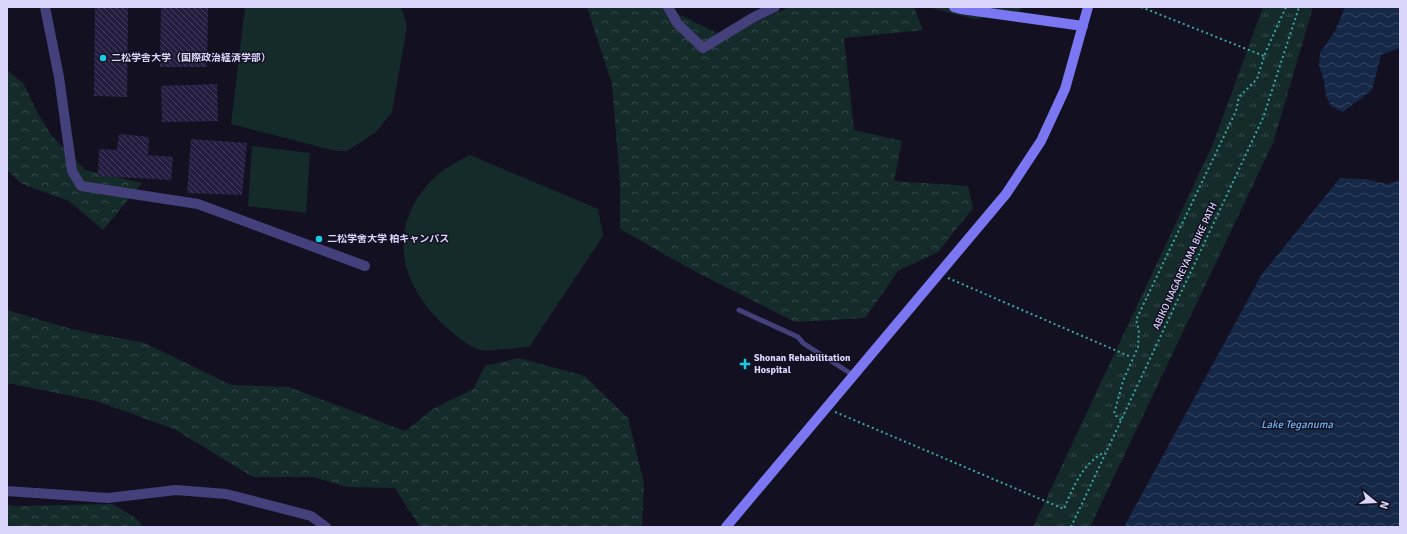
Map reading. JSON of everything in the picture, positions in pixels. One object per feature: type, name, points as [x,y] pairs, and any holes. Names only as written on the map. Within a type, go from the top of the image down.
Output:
[{"type":"street","points":[[45,7],[59,77],[72,171],[81,186],[198,204],[365,266]]},
{"type":"street","points":[[668,7],[677,23],[703,48],[754,17],[776,7]]},
{"type":"street","points":[[954,7],[961,10],[1083,26]]},
{"type":"street","points":[[726,527],[1006,194],[1041,141],[1065,89],[1088,7]]},
{"type":"street","points":[[7,491],[108,498],[176,490],[226,494],[310,516],[326,527]]},
{"type":"lane","points":[[739,310],[798,337],[803,343],[853,375]]},
{"type":"path","points":[[1141,7],[1264,56]]},
{"type":"path","points":[[1121,420],[1114,414],[1116,403],[1138,342],[1139,330],[1136,320],[1236,110],[1239,97],[1257,79],[1264,56],[1286,7]]},
{"type":"path","points":[[1294,7],[1298,8]]},
{"type":"path","name":"ABIKO NAGAREYAMA BIKE PATH","points":[[1071,527],[1263,118],[1298,8]]},
{"type":"path","points":[[940,274],[1132,357]]},
{"type":"path","points":[[826,408],[1064,509],[1074,484],[1094,458],[1105,452]]},
{"type":"green space","points":[[245,7],[397,7],[402,9],[407,26],[392,112],[376,132],[347,151],[336,151],[231,124]]},
{"type":"green space","points":[[587,7],[664,7],[723,36],[790,7],[914,7],[923,30],[844,38],[854,130],[902,141],[894,181],[968,186],[973,208],[938,252],[898,271],[865,318],[795,322],[694,271],[620,229],[620,182],[612,84]]},
{"type":"green space","points":[[927,7],[1024,7],[1017,12],[975,19]]},
{"type":"green space","points":[[1263,7],[1313,7],[1273,143],[1090,527],[1033,527],[1213,144]]},
{"type":"green space","points":[[7,70],[24,84],[35,108],[51,135],[85,170],[142,183],[103,230],[69,201],[22,184],[7,170]]},
{"type":"green space","points":[[252,146],[310,153],[306,213],[248,206]]},
{"type":"green space","points":[[470,155],[598,209],[603,236],[529,347],[497,350],[480,350],[474,348],[443,325],[434,315],[422,300],[412,283],[406,266],[404,232],[409,215],[417,198],[430,182],[439,174],[454,163]]},
{"type":"green space","points":[[7,310],[71,329],[145,343],[231,385],[289,387],[405,431],[433,409],[473,389],[485,366],[519,358],[585,376],[628,418],[644,483],[642,527],[420,527],[395,488],[347,487],[313,477],[253,477],[174,429],[96,401],[7,383]]},
{"type":"green space","points":[[7,504],[13,506],[112,504],[136,518],[143,527],[7,527]]},
{"type":"water","points":[[1345,7],[1400,7],[1400,48],[1381,55],[1372,90],[1343,112],[1331,106],[1326,96],[1324,81],[1319,65],[1320,53],[1335,31]]},
{"type":"water","name":"Lake Teganuma","points":[[1340,178],[1365,179],[1387,184],[1400,180],[1400,527],[1124,527],[1262,274]]},
{"type":"building","points":[[95,7],[128,7],[127,97],[94,96]]},
{"type":"building","points":[[161,7],[208,7],[207,67],[160,67]]},
{"type":"building","points":[[217,84],[218,121],[162,122],[161,86]]},
{"type":"building","points":[[119,134],[149,137],[148,155],[173,157],[171,180],[98,176],[99,149],[117,150]]},
{"type":"building","points":[[191,139],[247,143],[242,195],[187,193]]},
{"type":"place","name":"二松学舎大学（国際政治経済学部）","points":[[103,58]]},
{"type":"place","name":"二松学舍大学 柏キャンパス","points":[[319,239]]},
{"type":"place","name":"Shonan Rehabilitation Hospital","points":[[745,364]]}]
